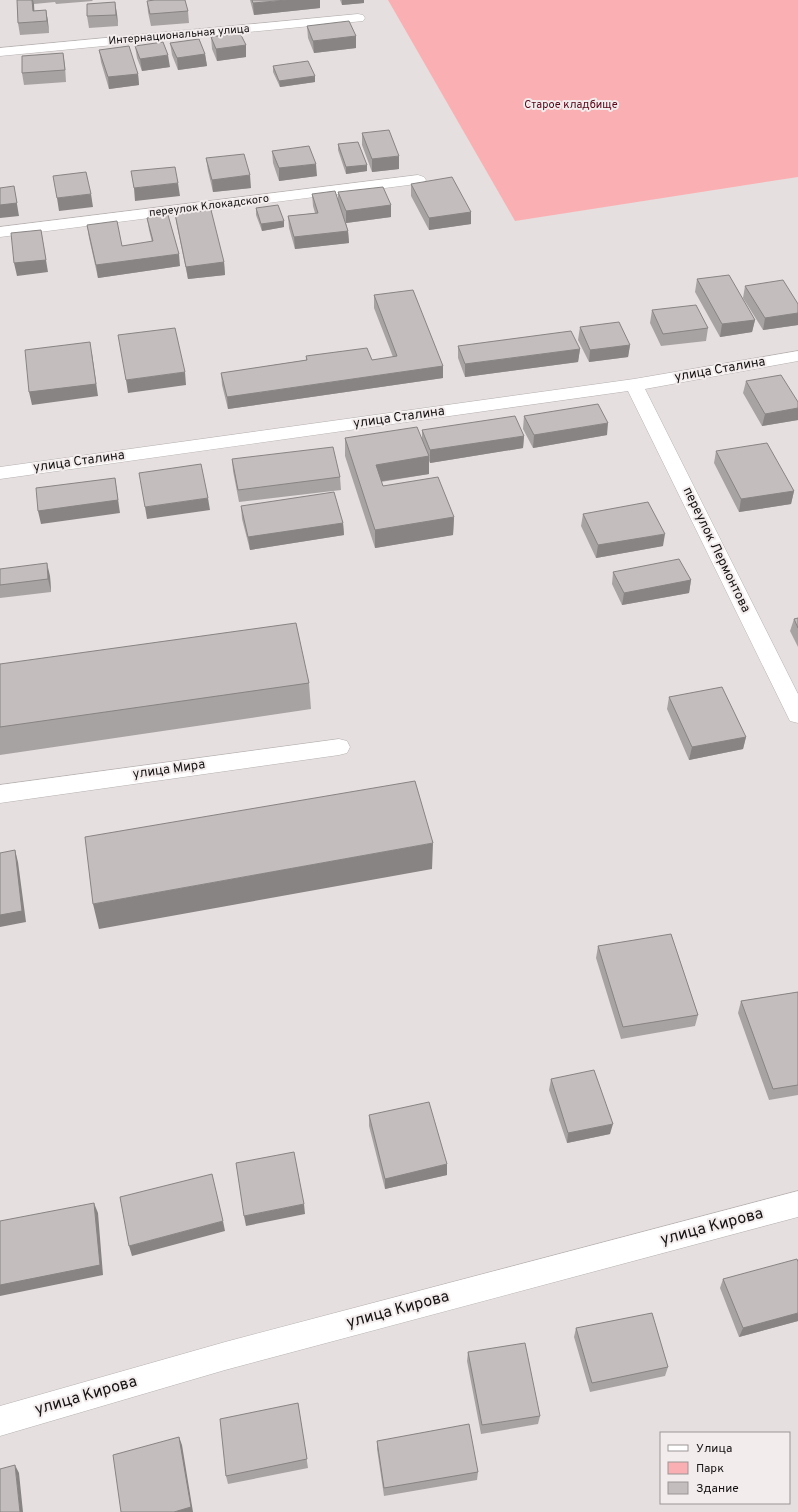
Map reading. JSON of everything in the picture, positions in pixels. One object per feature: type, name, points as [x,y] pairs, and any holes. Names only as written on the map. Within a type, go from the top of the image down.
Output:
[{"type":"street","name":"Интернациональная улица","points":[[0,52],[358,18]]},
{"type":"street","name":"переулок Клокадского","points":[[0,232],[418,180]]},
{"type":"street","name":"улица Сталина","points":[[0,473],[634,385],[798,356]]},
{"type":"street","name":"переулок Лермонтова","points":[[634,385],[798,715]]},
{"type":"street","name":"улица Мира","points":[[0,794],[339,747]]},
{"type":"street","name":"улица Кирова","points":[[0,1420],[225,1356],[798,1204]]},
{"type":"green space","name":"Старое кладбище","points":[[388,0],[798,0],[798,177],[515,221]]},
{"type":"building","points":[[17,0],[32,0],[33,11],[46,10],[47,21],[18,23]]},
{"type":"building","points":[[185,0],[188,11],[150,14],[147,1]]},
{"type":"building","points":[[252,0],[287,0],[253,3]]},
{"type":"building","points":[[115,2],[116,15],[87,16],[87,4]]},
{"type":"building","points":[[349,21],[356,36],[313,41],[307,26]]},
{"type":"building","points":[[240,33],[246,45],[216,49],[211,37]]},
{"type":"building","points":[[199,39],[205,54],[177,58],[170,43]]},
{"type":"building","points":[[163,42],[168,55],[140,59],[135,46]]},
{"type":"building","points":[[129,46],[138,74],[108,77],[99,50]]},
{"type":"building","points":[[63,53],[65,70],[22,73],[22,56]]},
{"type":"building","points":[[308,61],[315,76],[279,81],[273,66]]},
{"type":"building","points":[[389,130],[399,156],[372,159],[362,133]]},
{"type":"building","points":[[358,142],[367,165],[346,167],[338,144]]},
{"type":"building","points":[[309,146],[316,164],[279,168],[272,151]]},
{"type":"building","points":[[244,154],[250,175],[212,180],[206,158]]},
{"type":"building","points":[[175,167],[178,183],[134,188],[131,171]]},
{"type":"building","points":[[86,172],[91,194],[57,198],[53,176]]},
{"type":"building","points":[[452,177],[471,212],[429,218],[411,184]]},
{"type":"building","points":[[14,186],[17,203],[0,205],[0,188]]},
{"type":"building","points":[[383,187],[391,205],[346,211],[338,192]]},
{"type":"building","points":[[335,191],[348,231],[294,237],[288,216],[318,213],[312,194]]},
{"type":"building","points":[[278,205],[284,221],[261,224],[256,208]]},
{"type":"building","points":[[211,210],[224,262],[186,267],[175,214]]},
{"type":"building","points":[[168,215],[179,254],[96,265],[87,225],[117,221],[122,246],[153,241],[147,218]]},
{"type":"building","points":[[41,230],[46,260],[14,263],[11,233]]},
{"type":"building","points":[[729,275],[755,320],[722,324],[697,279]]},
{"type":"building","points":[[783,280],[798,304],[798,313],[765,318],[745,286]]},
{"type":"building","points":[[413,290],[443,366],[227,397],[221,373],[307,360],[306,356],[367,348],[372,360],[397,356],[374,295]]},
{"type":"building","points":[[696,305],[708,328],[663,334],[652,310]]},
{"type":"building","points":[[619,322],[630,345],[590,350],[580,327]]},
{"type":"building","points":[[175,328],[185,372],[126,380],[118,335]]},
{"type":"building","points":[[571,331],[580,349],[465,364],[458,346]]},
{"type":"building","points":[[90,342],[96,384],[29,392],[25,350]]},
{"type":"building","points":[[781,375],[798,402],[798,408],[765,414],[746,381]]},
{"type":"building","points":[[598,404],[608,423],[534,435],[524,416]]},
{"type":"building","points":[[515,416],[524,436],[430,450],[422,430]]},
{"type":"building","points":[[417,427],[429,456],[376,465],[383,486],[438,477],[454,517],[375,530],[345,438]]},
{"type":"building","points":[[767,443],[794,491],[741,499],[716,451]]},
{"type":"building","points":[[333,447],[340,477],[238,490],[232,459]]},
{"type":"building","points":[[201,464],[208,498],[145,507],[139,473]]},
{"type":"building","points":[[115,478],[118,500],[38,511],[36,488]]},
{"type":"building","points":[[334,492],[343,523],[248,537],[241,506]]},
{"type":"building","points":[[648,502],[665,534],[598,545],[583,514]]},
{"type":"building","points":[[679,559],[691,580],[624,593],[613,572]]},
{"type":"building","points":[[47,563],[48,579],[0,585],[0,569]]},
{"type":"building","points":[[798,618],[798,628],[794,619]]},
{"type":"building","points":[[296,623],[309,683],[0,727],[0,664]]},
{"type":"building","points":[[722,687],[746,737],[692,747],[669,697]]},
{"type":"building","points":[[415,781],[433,843],[93,904],[85,837]]},
{"type":"building","points":[[15,850],[22,911],[0,915],[0,853]]},
{"type":"building","points":[[671,934],[698,1015],[623,1027],[598,946]]},
{"type":"building","points":[[798,992],[798,1085],[773,1089],[741,1001]]},
{"type":"building","points":[[594,1070],[613,1124],[568,1133],[551,1079]]},
{"type":"building","points":[[429,1102],[447,1164],[385,1179],[369,1115]]},
{"type":"building","points":[[294,1152],[304,1204],[244,1216],[236,1163]]},
{"type":"building","points":[[212,1174],[223,1221],[129,1246],[120,1197]]},
{"type":"building","points":[[94,1203],[100,1265],[0,1285],[0,1221]]},
{"type":"building","points":[[797,1259],[798,1313],[743,1328],[723,1279]]},
{"type":"building","points":[[652,1313],[668,1367],[592,1383],[576,1328]]},
{"type":"building","points":[[525,1343],[540,1416],[482,1425],[468,1352]]},
{"type":"building","points":[[298,1403],[307,1459],[226,1476],[220,1419]]},
{"type":"building","points":[[469,1424],[478,1472],[384,1488],[377,1441]]},
{"type":"building","points":[[179,1437],[191,1507],[174,1512],[121,1512],[113,1455]]},
{"type":"building","points":[[15,1465],[20,1512],[0,1512],[0,1469]]}]
